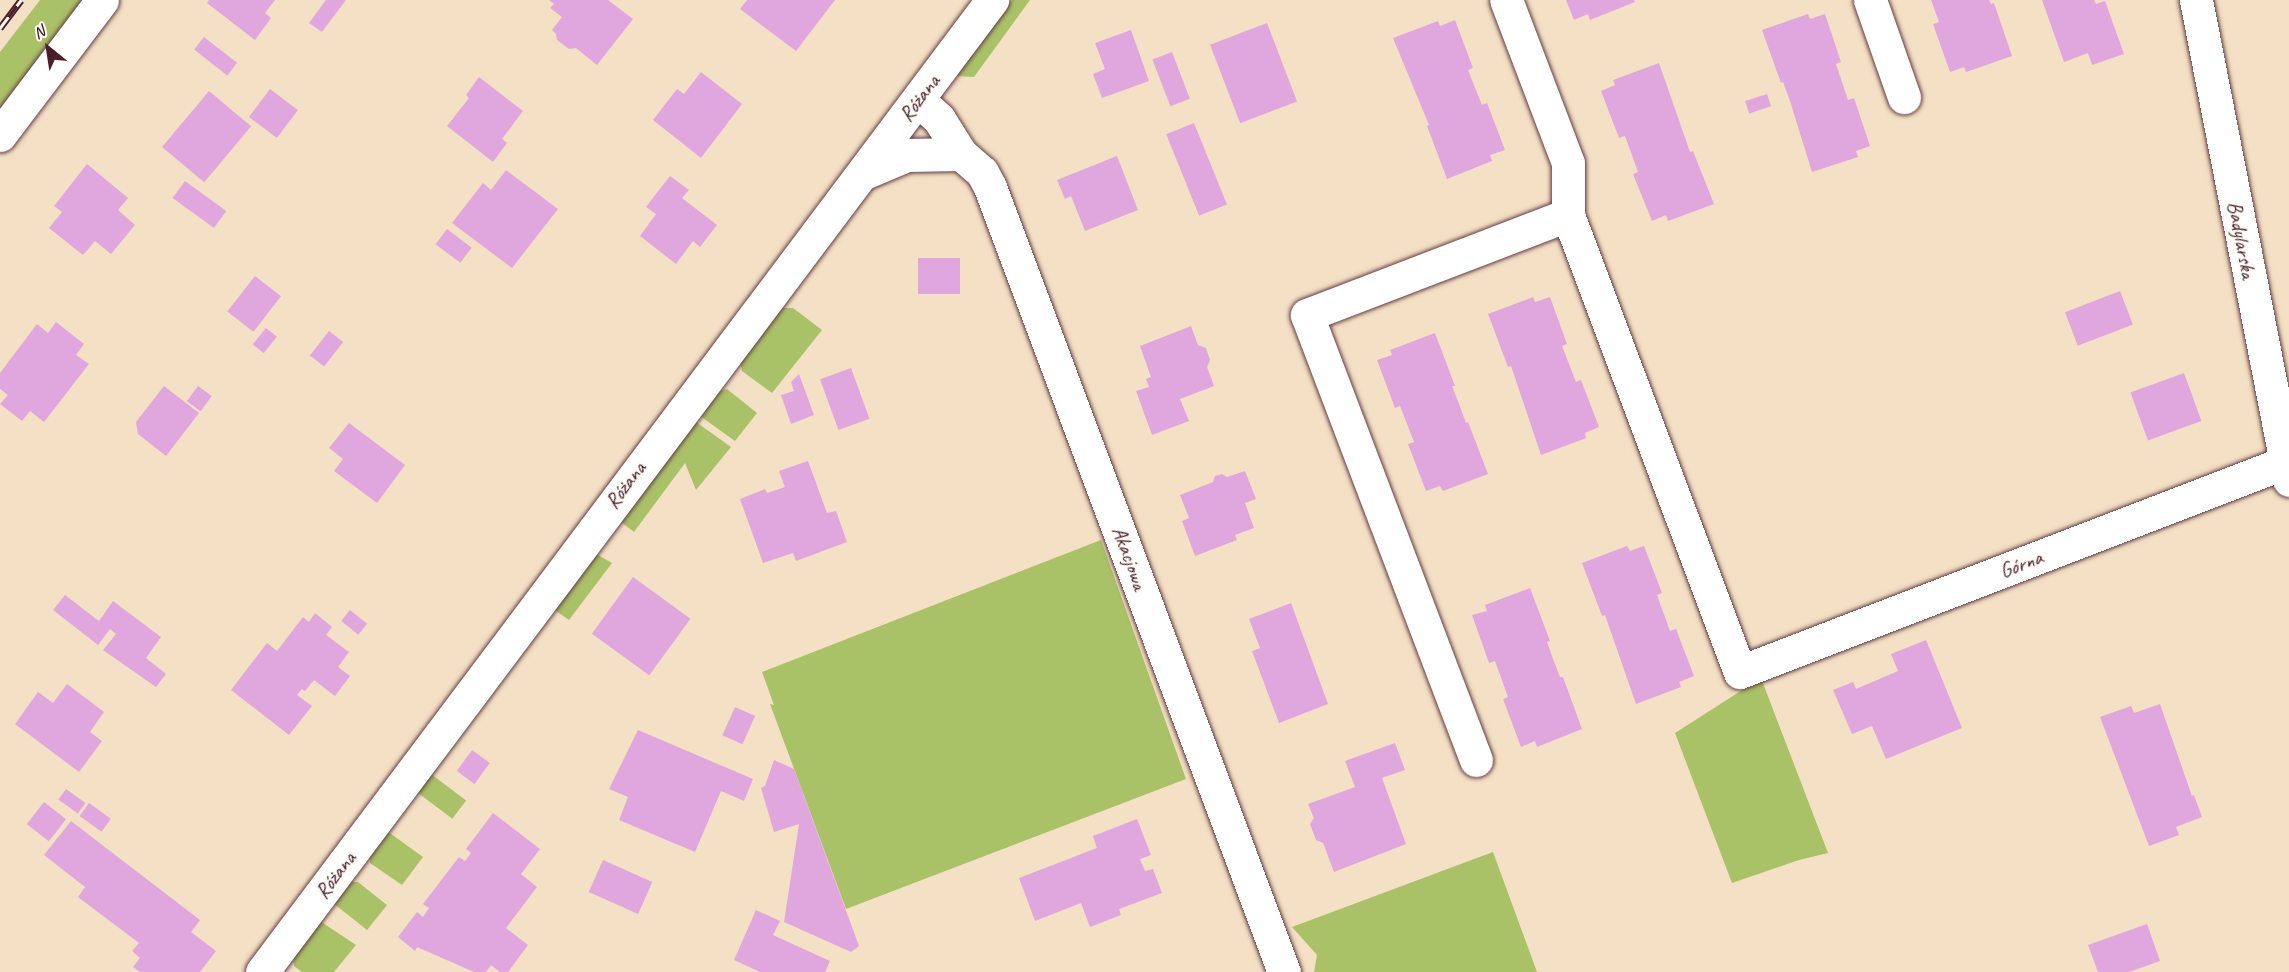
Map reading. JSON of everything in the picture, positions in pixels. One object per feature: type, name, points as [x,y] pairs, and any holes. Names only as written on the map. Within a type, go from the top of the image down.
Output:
[{"type":"street","points":[[0,135],[102,0]]},
{"type":"street","name":"Różana","points":[[262,972],[549,585],[992,0]]},
{"type":"street","points":[[1476,760],[1307,315],[1568,215],[1568,163],[1506,0]]},
{"type":"street","points":[[1870,0],[1904,97]]},
{"type":"street","name":"Badylarska","points":[[2196,0],[2287,471]]},
{"type":"street","name":"Akacjowa","points":[[918,100],[939,119],[961,154],[982,172],[990,187],[1284,972]]},
{"type":"street","points":[[862,174],[908,155],[961,154]]},
{"type":"street","name":"Górna","points":[[1568,215],[1740,672],[2287,471]]},
{"type":"green space","points":[[40,0],[84,0],[0,110],[0,52]]},
{"type":"green space","points":[[1012,0],[1030,0],[974,77],[957,76]]},
{"type":"green space","points":[[782,308],[793,308],[822,330],[772,393],[742,371],[740,361]]},
{"type":"green space","points":[[727,389],[757,413],[735,441],[700,416],[720,391]]},
{"type":"green space","points":[[696,422],[731,447],[696,490],[685,463],[634,532],[621,522],[621,514]]},
{"type":"green space","points":[[1101,540],[1186,779],[846,909],[770,704],[774,705],[762,672]]},
{"type":"green space","points":[[598,555],[612,563],[569,620],[552,608],[589,557]]},
{"type":"green space","points":[[1761,678],[1828,853],[1799,860],[1732,883],[1675,733]]},
{"type":"green space","points":[[431,774],[466,800],[452,819],[417,792]]},
{"type":"green space","points":[[387,831],[423,857],[402,885],[370,863],[369,855]]},
{"type":"green space","points":[[1493,852],[1537,972],[1314,972],[1317,955],[1292,927]]},
{"type":"green space","points":[[349,882],[358,882],[387,905],[367,930],[333,903]]},
{"type":"green space","points":[[320,921],[356,945],[334,972],[302,972],[294,966],[293,958]]},
{"type":"building","points":[[209,0],[275,0],[265,13],[271,18],[255,40],[207,3]]},
{"type":"building","points":[[326,0],[346,0],[322,32],[309,23]]},
{"type":"building","points":[[549,0],[608,0],[633,19],[597,65],[576,48],[569,49],[557,40],[552,30],[562,17],[550,8],[554,4]]},
{"type":"building","points":[[747,0],[835,0],[796,51],[740,9]]},
{"type":"building","points":[[1566,0],[1634,0],[1635,2],[1590,20],[1588,14],[1574,20]]},
{"type":"building","points":[[1931,0],[1989,0],[1991,4],[1994,3],[2012,56],[1966,72],[1964,67],[1950,72],[1933,24],[1939,22]]},
{"type":"building","points":[[2042,0],[2094,0],[2096,4],[2105,1],[2124,54],[2092,65],[2088,53],[2064,62]]},
{"type":"building","points":[[1808,14],[1810,19],[1825,14],[1841,62],[1836,64],[1848,100],[1854,98],[1870,146],[1856,151],[1858,157],[1812,172],[1790,101],[1762,30]]},
{"type":"building","points":[[1455,20],[1473,68],[1468,70],[1482,105],[1487,103],[1505,150],[1490,155],[1492,161],[1447,179],[1427,126],[1429,125],[1393,38],[1438,21],[1440,26]]},
{"type":"building","points":[[1267,23],[1297,101],[1240,123],[1210,45]]},
{"type":"building","points":[[1131,30],[1149,81],[1102,98],[1093,74],[1105,69],[1095,43]]},
{"type":"building","points":[[204,37],[237,63],[227,75],[194,50]]},
{"type":"building","points":[[1172,52],[1190,99],[1170,106],[1152,60]]},
{"type":"building","points":[[1659,63],[1690,152],[1693,151],[1714,204],[1668,221],[1666,215],[1652,221],[1633,174],[1638,172],[1625,136],[1619,138],[1601,91],[1615,85],[1613,80]]},
{"type":"building","points":[[701,72],[742,104],[701,158],[653,120],[677,89],[684,94]]},
{"type":"building","points":[[479,77],[523,111],[502,139],[507,143],[493,162],[447,126],[469,98],[466,95]]},
{"type":"building","points":[[270,89],[298,110],[277,138],[249,117]]},
{"type":"building","points":[[209,91],[251,126],[204,182],[162,147]]},
{"type":"building","points":[[1767,94],[1771,106],[1749,113],[1745,101]]},
{"type":"building","points":[[1194,123],[1227,205],[1199,216],[1166,134]]},
{"type":"building","points":[[1117,156],[1138,210],[1085,231],[1071,196],[1065,199],[1057,180]]},
{"type":"building","points":[[87,164],[128,198],[118,210],[135,225],[111,254],[95,241],[83,255],[49,228],[62,212],[54,206]]},
{"type":"building","points":[[506,170],[558,209],[512,268],[452,223],[483,183],[491,190]]},
{"type":"building","points":[[670,176],[689,190],[682,198],[717,225],[700,247],[693,241],[676,264],[640,236],[656,214],[646,207]]},
{"type":"building","points":[[185,181],[226,211],[214,228],[173,198]]},
{"type":"building","points":[[447,229],[472,248],[460,263],[436,244]]},
{"type":"building","points":[[918,258],[960,258],[960,294],[918,294]]},
{"type":"building","points":[[255,276],[281,296],[253,332],[227,311]]},
{"type":"building","points":[[2120,291],[2133,325],[2078,346],[2065,312]]},
{"type":"building","points":[[1533,297],[1535,302],[1550,297],[1567,344],[1562,346],[1576,382],[1581,380],[1599,427],[1585,433],[1586,438],[1541,455],[1511,366],[1508,367],[1488,314]]},
{"type":"building","points":[[56,322],[84,344],[76,355],[89,364],[44,422],[30,411],[22,421],[0,404],[8,395],[0,389],[0,373],[37,324],[48,333]]},
{"type":"building","points":[[1191,326],[1198,345],[1206,348],[1210,360],[1207,367],[1214,386],[1180,399],[1189,421],[1152,435],[1136,391],[1149,387],[1146,379],[1151,377],[1140,346]]},
{"type":"building","points":[[266,328],[277,337],[264,353],[253,344]]},
{"type":"building","points":[[329,331],[343,342],[324,367],[310,355]]},
{"type":"building","points":[[1435,333],[1455,386],[1452,386],[1488,474],[1443,491],[1440,486],[1426,491],[1408,444],[1414,442],[1400,406],[1395,408],[1377,360],[1392,355],[1390,350]]},
{"type":"building","points":[[851,368],[869,419],[838,430],[820,379]]},
{"type":"building","points":[[2184,373],[2201,421],[2148,440],[2130,392]]},
{"type":"building","points":[[799,374],[814,415],[791,424],[781,395],[794,391],[791,382]]},
{"type":"building","points":[[164,386],[199,413],[166,456],[138,434],[136,422]]},
{"type":"building","points":[[198,386],[212,396],[201,411],[187,401]]},
{"type":"building","points":[[349,423],[405,465],[377,503],[334,471],[343,459],[329,448]]},
{"type":"building","points":[[808,461],[827,513],[836,511],[847,542],[796,561],[793,553],[763,563],[740,499],[765,489],[767,493],[785,487],[779,471]]},
{"type":"building","points":[[1245,471],[1256,499],[1245,503],[1254,528],[1235,535],[1237,540],[1195,556],[1182,521],[1189,518],[1180,495],[1213,482],[1215,476],[1222,474],[1227,477]]},
{"type":"building","points":[[1627,546],[1630,551],[1644,546],[1662,593],[1657,595],[1670,631],[1676,629],[1694,676],[1679,682],[1681,687],[1636,704],[1605,615],[1602,616],[1582,563]]},
{"type":"building","points":[[633,577],[690,619],[649,675],[592,634]]},
{"type":"building","points":[[1530,588],[1550,641],[1547,642],[1553,659],[1560,677],[1563,677],[1582,729],[1537,747],[1535,741],[1521,747],[1503,699],[1508,697],[1495,661],[1489,663],[1472,615],[1487,611],[1485,605]]},
{"type":"building","points":[[65,595],[99,621],[113,601],[161,637],[146,658],[166,674],[156,687],[103,650],[116,634],[110,629],[98,645],[53,610]]},
{"type":"building","points":[[1291,603],[1328,704],[1279,723],[1252,651],[1260,648],[1249,619]]},
{"type":"building","points":[[350,610],[367,624],[358,635],[341,621]]},
{"type":"building","points":[[315,613],[332,627],[326,635],[349,652],[338,667],[350,676],[335,696],[314,680],[305,691],[302,689],[297,695],[312,706],[289,735],[231,690],[267,643],[277,651],[303,617],[309,622]]},
{"type":"building","points":[[1926,640],[1962,728],[1886,759],[1872,726],[1852,734],[1833,690],[1853,682],[1856,689],[1898,671],[1891,654]]},
{"type":"building","points":[[67,684],[104,712],[90,732],[102,741],[79,772],[15,724],[38,692],[53,703]]},
{"type":"building","points":[[2160,704],[2192,796],[2194,795],[2202,817],[2176,827],[2179,835],[2149,846],[2100,717],[2131,706],[2134,713]]},
{"type":"building","points":[[735,707],[755,716],[742,744],[722,735]]},
{"type":"building","points":[[638,730],[753,779],[744,801],[721,791],[695,852],[619,820],[628,797],[609,789]]},
{"type":"building","points":[[1395,743],[1405,770],[1382,778],[1406,844],[1334,872],[1323,843],[1316,840],[1310,824],[1314,818],[1308,804],[1355,787],[1345,761]]},
{"type":"building","points":[[472,750],[490,763],[475,784],[457,771]]},
{"type":"building","points":[[774,760],[794,769],[859,946],[851,952],[784,922],[799,824],[774,832],[761,788],[765,786]]},
{"type":"building","points":[[66,789],[85,803],[78,814],[58,800]]},
{"type":"building","points":[[44,802],[66,819],[49,841],[27,824]]},
{"type":"building","points":[[89,803],[111,819],[101,832],[80,816]]},
{"type":"building","points":[[493,813],[540,849],[521,874],[537,887],[506,928],[528,945],[508,972],[500,972],[491,965],[486,972],[474,972],[417,947],[415,951],[398,937],[417,912],[423,917],[429,908],[423,904],[459,857],[465,861],[471,853],[466,849]]},
{"type":"building","points":[[1137,819],[1151,855],[1140,859],[1145,871],[1153,869],[1162,893],[1119,909],[1121,915],[1090,927],[1081,903],[1035,921],[1019,878],[1097,848],[1093,836]]},
{"type":"building","points":[[71,821],[200,920],[191,932],[216,951],[200,972],[140,972],[133,967],[140,958],[132,951],[139,943],[78,897],[85,887],[44,855]]},
{"type":"building","points":[[603,860],[652,882],[638,914],[589,892]]},
{"type":"building","points":[[756,910],[780,921],[773,935],[830,961],[825,972],[760,972],[734,960]]},
{"type":"building","points":[[2147,924],[2160,961],[2129,972],[2098,972],[2088,945]]},
{"type":"railway","points":[[0,28],[21,0]]}]
